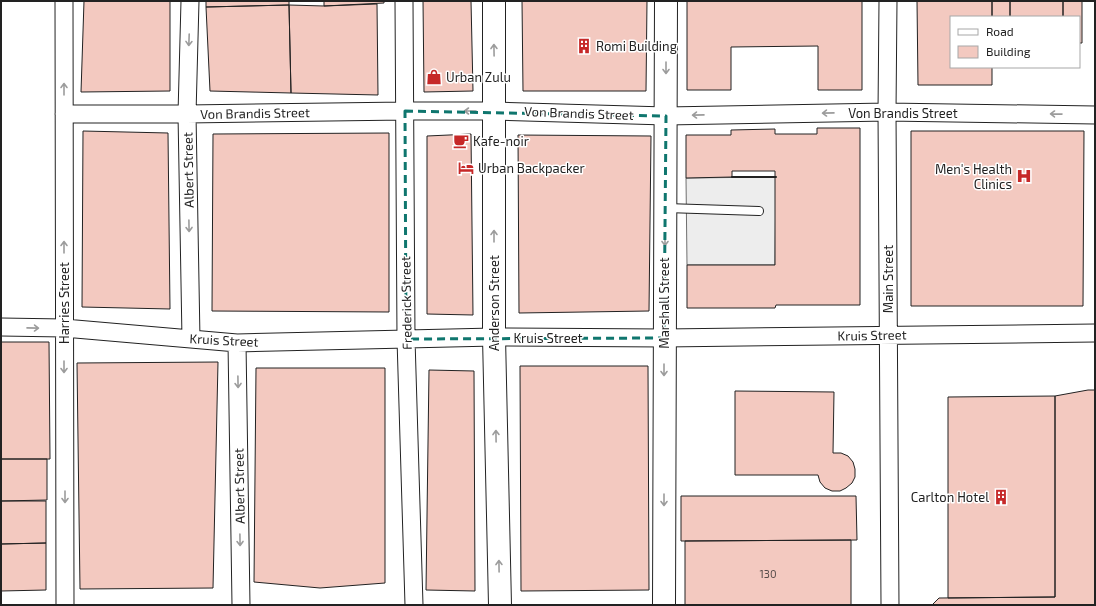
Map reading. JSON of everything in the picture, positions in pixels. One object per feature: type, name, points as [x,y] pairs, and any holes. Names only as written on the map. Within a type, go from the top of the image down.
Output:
[{"type":"main road","name":"Anderson Street","points":[[494,1],[494,337],[500,605]]},
{"type":"main road","name":"Marshall Street","points":[[664,605],[666,1]]},
{"type":"street","name":"Harries Street","points":[[64,1],[65,605]]},
{"type":"street","name":"Albert Street","points":[[190,1],[187,114],[191,339]]},
{"type":"street","name":"Frederick Street","points":[[404,1],[406,339],[414,605]]},
{"type":"street","name":"Main Street","points":[[888,1],[887,112],[890,605]]},
{"type":"street","name":"Von Brandis Street","points":[[64,114],[405,111],[495,111],[666,116],[887,112],[1095,114]]},
{"type":"street","name":"Kruis Street","points":[[1,327],[64,328],[237,343],[494,337],[664,338],[1095,333]]},
{"type":"street","name":"Albert Street","points":[[237,343],[241,605]]},
{"type":"lane","points":[[665,208],[759,211]]},
{"type":"highlighted area","points":[[405,111],[666,116],[664,338],[406,339]]},
{"type":"shaded area","points":[[776,177],[775,265],[687,265],[686,178]]},
{"type":"building","points":[[84,1],[170,1],[170,91],[81,92]]},
{"type":"building","points":[[206,1],[289,1],[289,5],[206,7]]},
{"type":"building","points":[[324,1],[384,1],[384,3],[324,6]]},
{"type":"building","points":[[423,1],[471,1],[473,91],[424,92]]},
{"type":"building","name":"Romi Building","points":[[522,1],[647,1],[646,91],[523,91]]},
{"type":"building","points":[[687,1],[862,1],[862,90],[818,90],[818,46],[731,47],[731,90],[687,90]]},
{"type":"building","points":[[917,1],[992,1],[992,16],[950,16],[950,68],[992,68],[992,85],[918,85]]},
{"type":"building","points":[[992,1],[1010,1],[1010,16],[992,16]]},
{"type":"building","points":[[1010,1],[1063,1],[1063,16],[1010,16]]},
{"type":"building","points":[[1063,1],[1082,1],[1082,43],[1080,43],[1080,16],[1063,16]]},
{"type":"building","points":[[377,4],[378,95],[291,93],[289,5],[324,6]]},
{"type":"building","points":[[289,5],[291,93],[210,91],[206,7]]},
{"type":"building","points":[[817,128],[860,128],[860,305],[776,305],[775,308],[687,308],[687,265],[775,265],[775,171],[732,171],[732,177],[686,178],[686,135],[731,135],[731,130],[775,129],[775,134],[817,134]]},
{"type":"building","points":[[83,131],[168,133],[170,309],[82,307]]},
{"type":"building","points":[[911,131],[1084,131],[1083,306],[911,306]]},
{"type":"building","points":[[389,133],[389,312],[212,311],[213,134]]},
{"type":"building","points":[[471,134],[473,315],[427,314],[427,136]]},
{"type":"building","points":[[518,135],[651,136],[649,311],[519,313]]},
{"type":"building","points":[[1,342],[49,342],[50,459],[1,459]]},
{"type":"building","points":[[218,362],[213,588],[80,589],[77,363]]},
{"type":"building","points":[[520,366],[648,366],[649,590],[521,591]]},
{"type":"building","points":[[256,368],[385,368],[385,583],[320,588],[254,582]]},
{"type":"building","points":[[429,370],[474,371],[475,591],[426,590]]},
{"type":"building","points":[[1095,390],[1095,605],[932,605],[939,598],[1055,597],[1055,396]]},
{"type":"building","points":[[735,391],[834,392],[833,453],[841,453],[848,456],[853,462],[855,477],[852,483],[840,491],[832,491],[825,488],[820,482],[818,475],[735,475]]},
{"type":"building","name":"Carlton Hotel","points":[[1055,396],[1055,597],[948,598],[948,397]]},
{"type":"building","points":[[1,459],[47,459],[47,500],[1,501]]},
{"type":"building","points":[[681,496],[856,496],[857,540],[681,541]]},
{"type":"building","points":[[1,501],[46,501],[46,543],[1,544]]},
{"type":"building","points":[[851,540],[851,605],[685,605],[685,541]]},
{"type":"building","points":[[46,543],[46,590],[1,591],[1,544]]},
{"type":"wall","points":[[732,177],[776,177]]},
{"type":"place","name":"Romi Building","points":[[584,46]]},
{"type":"place","name":"Urban Zulu","points":[[434,77]]},
{"type":"place","name":"Kafe-noir","points":[[461,141]]},
{"type":"place","name":"Urban Backpacker","points":[[466,168]]},
{"type":"place","name":"Men's Health Clinics","points":[[1024,176]]},
{"type":"place","name":"Carlton Hotel","points":[[1001,497]]}]
